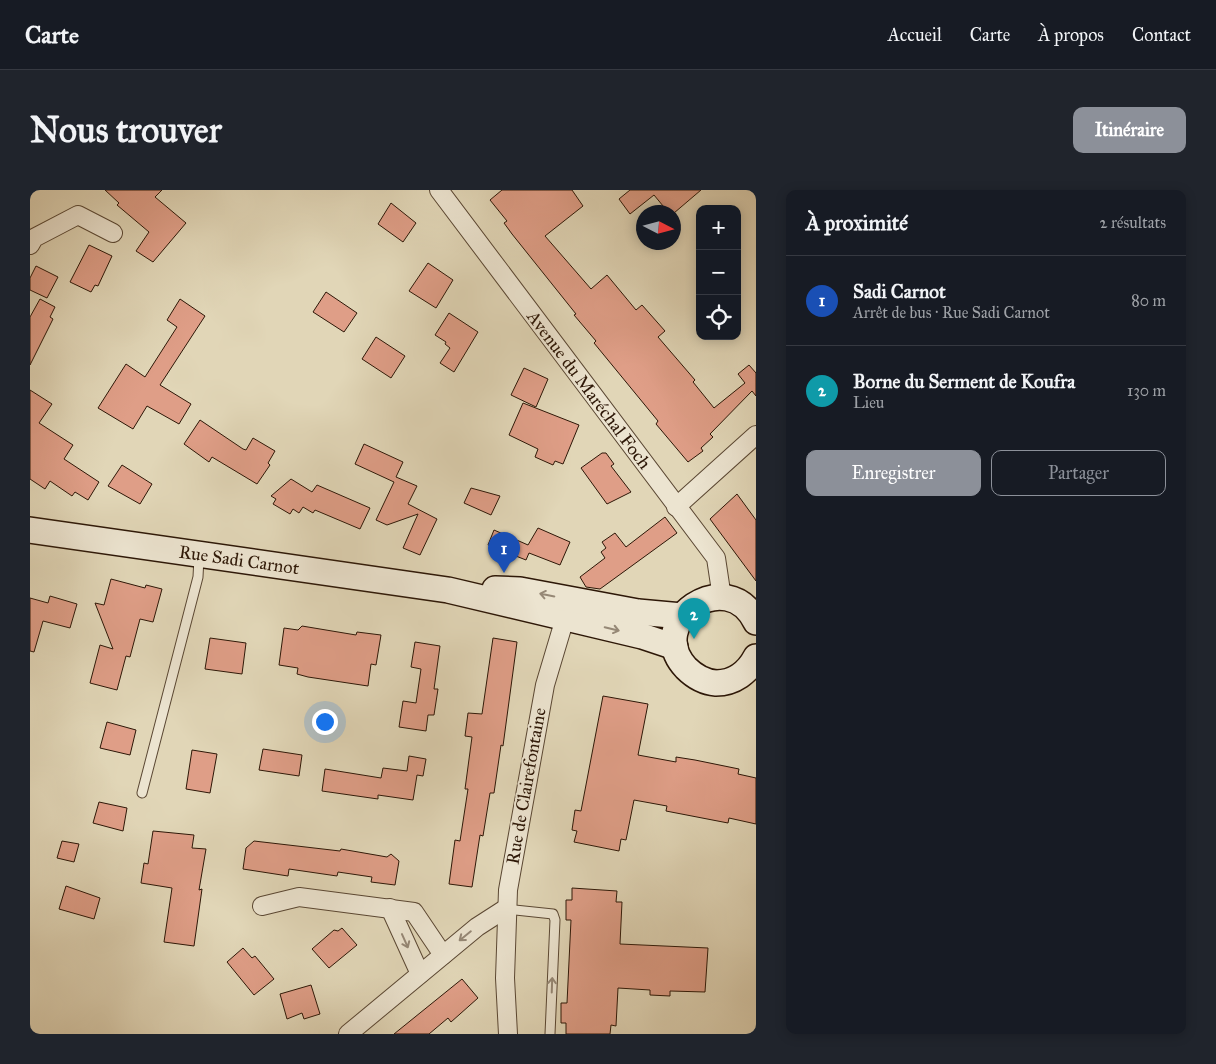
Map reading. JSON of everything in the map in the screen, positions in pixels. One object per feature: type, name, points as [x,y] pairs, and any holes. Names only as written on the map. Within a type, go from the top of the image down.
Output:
[{"type":"main road","name":"Rue Sadi Carnot","points":[[30,530],[448,590],[642,636],[675,647]]},
{"type":"main road","name":"Rue Sadi Carnot","points":[[448,590],[520,590],[638,612],[682,616]]},
{"type":"main road","points":[[754,663],[742,675],[730,681],[717,683],[704,680],[692,674],[682,665],[675,647],[676,627],[682,616],[692,606],[704,599],[722,598],[732,600],[745,607],[756,622]]},
{"type":"street","name":"Avenue du Maréchal Foch","points":[[438,190],[716,558],[722,598]]},
{"type":"street","points":[[30,245],[34,238],[78,215],[113,233]]},
{"type":"street","points":[[676,507],[756,436]]},
{"type":"street","points":[[565,618],[574,609],[638,612]]},
{"type":"street","name":"Rue de Clairefontaine","points":[[508,1034],[505,978],[506,909],[533,739],[545,684],[565,618]]},
{"type":"street","points":[[262,906],[299,897],[414,912],[443,955]]},
{"type":"street","points":[[390,908],[420,974]]},
{"type":"street","points":[[348,1034],[477,927],[506,909]]},
{"type":"lane","points":[[142,793],[198,577],[199,554]]},
{"type":"lane","points":[[506,909],[553,914],[555,920],[550,1034]]},
{"type":"building","points":[[105,190],[162,190],[155,197],[186,223],[153,262],[136,251],[149,232],[117,205],[119,203]]},
{"type":"building","points":[[502,190],[572,190],[583,206],[545,236],[591,289],[607,275],[636,310],[642,305],[665,331],[658,337],[695,380],[693,382],[714,408],[745,383],[738,374],[749,365],[756,373],[756,396],[752,391],[710,434],[713,437],[701,448],[703,451],[688,462],[656,424],[658,421],[594,343],[596,341],[574,315],[576,314],[504,223],[507,221],[490,200]]},
{"type":"building","points":[[630,190],[701,190],[681,207],[681,205],[662,205],[654,195],[641,205],[636,205],[636,209],[630,214],[619,199]]},
{"type":"building","points":[[391,203],[416,223],[403,242],[378,224]]},
{"type":"building","points":[[89,245],[112,256],[98,286],[95,285],[91,292],[70,282]]},
{"type":"building","points":[[428,263],[453,280],[436,308],[409,291]]},
{"type":"building","points":[[36,266],[58,277],[47,298],[30,290],[30,278]]},
{"type":"building","points":[[326,292],[357,313],[344,332],[313,312]]},
{"type":"building","points":[[40,299],[55,307],[50,317],[53,319],[30,365],[30,317]]},
{"type":"building","points":[[180,299],[205,316],[160,385],[191,404],[179,424],[147,406],[133,429],[98,408],[126,364],[145,377],[177,327],[167,320]]},
{"type":"building","points":[[449,313],[478,332],[454,372],[440,363],[450,348],[445,344],[446,342],[435,335]]},
{"type":"building","points":[[376,337],[405,356],[391,378],[362,359]]},
{"type":"building","points":[[524,368],[548,379],[536,407],[511,395]]},
{"type":"building","points":[[30,390],[52,404],[39,423],[73,445],[64,459],[99,482],[88,500],[75,492],[72,496],[50,481],[45,489],[30,479]]},
{"type":"building","points":[[523,403],[579,425],[563,464],[555,461],[553,465],[535,457],[538,449],[509,435]]},
{"type":"building","points":[[200,420],[243,449],[246,450],[253,438],[275,451],[268,463],[270,465],[257,484],[212,457],[209,462],[184,444]]},
{"type":"building","points":[[364,444],[403,462],[396,477],[417,486],[408,504],[437,519],[420,555],[403,548],[418,514],[387,525],[376,520],[394,482],[355,464]]},
{"type":"building","points":[[602,453],[606,453],[614,464],[611,466],[631,492],[607,504],[581,468]]},
{"type":"building","points":[[122,465],[152,484],[140,504],[108,486]]},
{"type":"building","points":[[291,479],[312,492],[317,485],[370,508],[360,529],[315,510],[313,513],[303,507],[299,513],[293,509],[290,514],[273,504],[276,499],[271,496]]},
{"type":"building","points":[[471,488],[500,496],[491,515],[464,503]]},
{"type":"building","points":[[737,494],[756,520],[756,581],[710,519]]},
{"type":"building","points":[[665,517],[677,533],[600,589],[586,587],[580,577],[605,558],[601,552],[606,548],[602,542],[615,533],[626,547]]},
{"type":"building","points":[[538,528],[570,542],[560,565],[529,553],[526,560],[488,545],[494,530],[528,545]]},
{"type":"building","points":[[111,579],[145,588],[146,585],[162,589],[153,622],[140,619],[130,657],[126,656],[117,690],[90,683],[100,645],[113,649],[95,603],[104,605]]},
{"type":"building","points":[[50,596],[77,604],[70,628],[43,621],[34,652],[30,651],[30,598],[48,603]]},
{"type":"building","points":[[302,626],[356,635],[357,632],[381,635],[376,665],[371,664],[368,686],[308,677],[297,674],[298,668],[279,665],[284,628],[298,630]]},
{"type":"building","points":[[210,638],[246,643],[242,674],[205,669]]},
{"type":"building","points":[[493,638],[517,642],[503,746],[501,745],[494,793],[490,793],[483,836],[480,835],[472,887],[449,884],[455,840],[460,841],[468,789],[465,789],[472,737],[465,736],[468,713],[482,714]]},
{"type":"building","points":[[415,642],[440,646],[434,689],[438,689],[434,715],[428,715],[426,731],[399,727],[403,701],[416,703],[421,669],[411,667]]},
{"type":"building","points":[[603,696],[648,704],[638,755],[676,762],[676,757],[695,760],[739,769],[738,774],[756,778],[756,824],[729,818],[728,823],[666,811],[667,806],[634,800],[626,840],[621,839],[619,851],[574,842],[577,831],[572,830],[575,810],[581,811]]},
{"type":"building","points":[[107,722],[136,730],[130,755],[100,748]]},
{"type":"building","points":[[263,749],[302,755],[299,776],[259,770]]},
{"type":"building","points":[[192,750],[217,754],[210,793],[186,789]]},
{"type":"building","points":[[409,756],[426,759],[423,776],[417,775],[413,800],[378,795],[378,799],[322,791],[325,769],[381,778],[383,768],[407,771]]},
{"type":"building","points":[[99,802],[127,808],[123,831],[93,823]]},
{"type":"building","points":[[153,831],[194,835],[192,848],[206,849],[199,890],[202,889],[194,946],[164,942],[172,888],[141,883],[144,863],[148,864]]},
{"type":"building","points":[[62,841],[79,844],[74,862],[57,858]]},
{"type":"building","points":[[254,841],[340,851],[341,849],[387,857],[391,854],[399,861],[395,885],[371,882],[372,877],[338,872],[337,876],[289,869],[288,876],[243,869],[246,848]]},
{"type":"building","points":[[66,886],[100,898],[94,919],[59,909]]},
{"type":"building","points":[[572,888],[617,891],[616,902],[622,902],[620,944],[708,948],[705,992],[670,991],[670,996],[650,995],[650,990],[618,988],[616,1026],[611,1025],[610,1034],[566,1034],[566,1023],[561,1023],[561,1003],[567,1003],[571,920],[566,920],[566,900],[572,900]]},
{"type":"building","points":[[342,928],[357,945],[329,968],[312,949],[334,930],[338,931]]},
{"type":"building","points":[[243,948],[252,958],[255,956],[274,979],[254,995],[227,962]]},
{"type":"building","points":[[462,979],[478,998],[451,1022],[448,1018],[429,1034],[394,1034]]},
{"type":"building","points":[[311,985],[320,1014],[304,1019],[302,1013],[287,1019],[280,994]]},
{"type":"place","name":"Sadi Carnot","points":[[504,573]]},
{"type":"place","name":"Borne du Serment de Koufra","points":[[694,639]]}]
